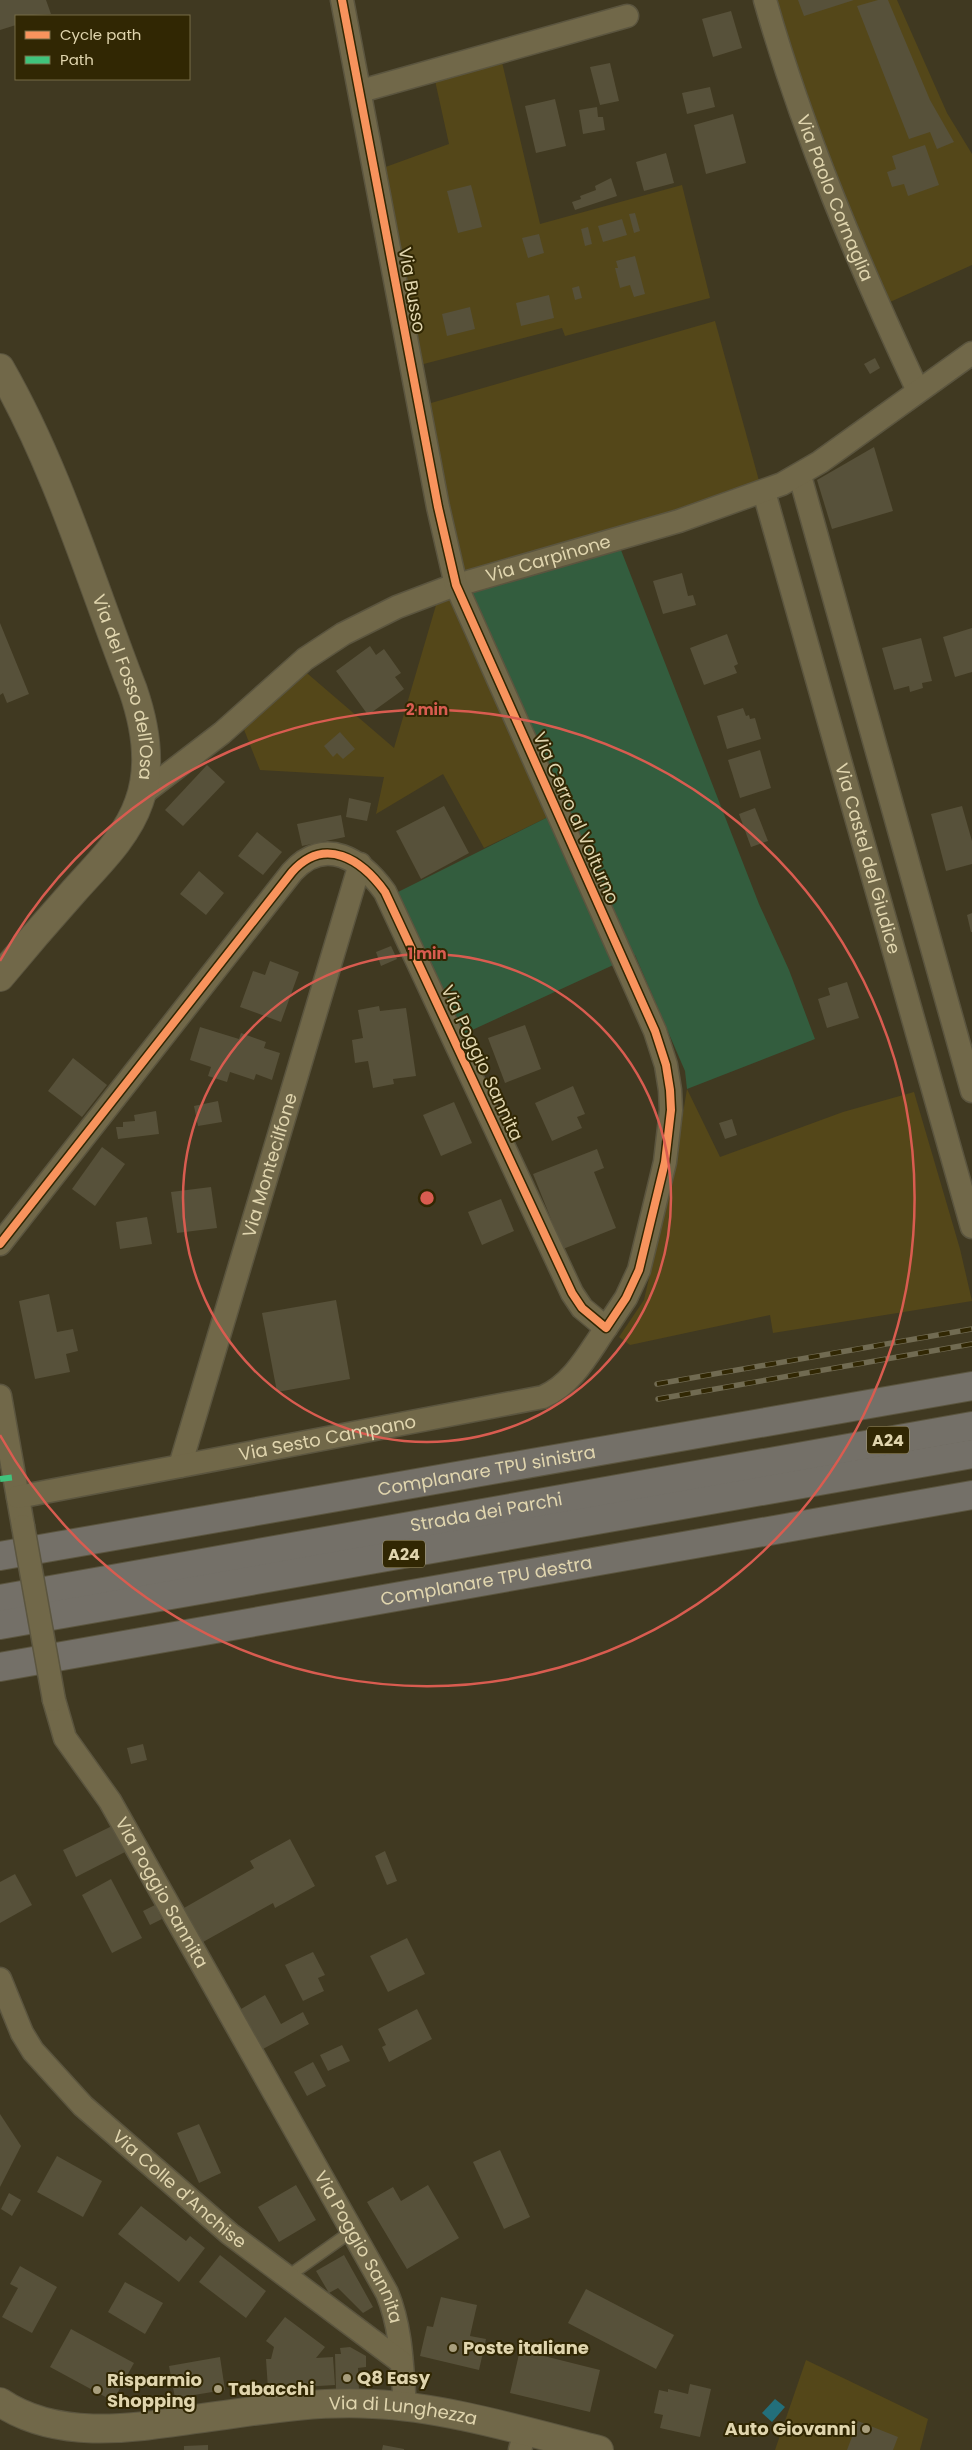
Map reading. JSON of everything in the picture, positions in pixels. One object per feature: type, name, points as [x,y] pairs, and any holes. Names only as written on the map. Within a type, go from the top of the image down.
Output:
[{"type":"highway","name":"Complanare TPU sinistra","points":[[0,1556],[972,1386]]},
{"type":"highway","name":"Strada dei Parchi","points":[[0,1599],[972,1426]]},
{"type":"highway","name":"Strada dei Parchi","points":[[0,1625],[972,1454]]},
{"type":"highway","name":"Complanare TPU destra","points":[[0,1667],[972,1495]]},
{"type":"street","name":"Via Busso","points":[[342,0],[361,92],[438,507],[456,585]]},
{"type":"street","name":"Via Paolo Cornaglia","points":[[765,0],[783,64],[871,290],[918,391]]},
{"type":"street","points":[[361,92],[627,16]]},
{"type":"street","name":"Via Carpinone","points":[[141,795],[222,733],[283,676],[314,652],[343,634],[397,608],[456,585],[606,543],[764,492],[800,476],[972,353]]},
{"type":"street","name":"Via del Fosso dell'Osa","points":[[0,368],[25,412],[43,454],[138,704],[145,746],[145,769],[141,795],[133,816],[114,845],[0,977]]},
{"type":"street","name":"Via Castel del Giudice","points":[[800,476],[972,1091]]},
{"type":"street","name":"Via Castel del Giudice","points":[[764,492],[972,1227]]},
{"type":"street","name":"Via Cerro al Volturno","points":[[456,585],[655,1031],[666,1064],[671,1110],[664,1171],[639,1270],[631,1289],[606,1328]]},
{"type":"street","name":"Via Poggio Sannita","points":[[0,1244],[296,868],[309,858],[329,853],[349,858],[360,864],[379,885],[394,910],[574,1297],[587,1313],[606,1328]]},
{"type":"street","name":"Via Montecilfone","points":[[180,1466],[360,864]]},
{"type":"street","name":"Via Sesto Campano","points":[[11,1484],[180,1466],[543,1397],[560,1388],[572,1376],[606,1328]]},
{"type":"street","name":"Via Poggio Sannita","points":[[0,1396],[11,1484],[23,1526],[54,1700],[65,1738],[110,1801],[352,2231],[393,2308],[398,2328],[405,2407]]},
{"type":"street","name":"Via Colle d'Anchise","points":[[0,1979],[28,2044],[60,2083],[107,2129],[203,2212],[401,2362]]},
{"type":"street","name":"Via di Lunghezza","points":[[0,2402],[28,2418],[75,2428],[144,2425],[321,2404],[372,2404],[405,2407],[523,2441],[599,2450]]},
{"type":"lane","points":[[287,2277],[352,2231]]},
{"type":"shaded area","points":[[765,0],[897,0],[947,113],[972,154],[972,265],[879,307]]},
{"type":"shaded area","points":[[501,58],[540,224],[682,185],[710,298],[565,336],[562,328],[416,366],[380,169],[449,144],[434,76]]},
{"type":"shaded area","points":[[715,321],[761,488],[458,579],[424,405]]},
{"type":"shaded area","points":[[439,595],[450,595],[548,817],[484,848],[443,774],[376,814],[384,777],[260,770],[241,722],[301,668],[394,748]]},
{"type":"shaded area","points":[[687,1089],[720,1157],[843,1112],[914,1092],[960,1249],[972,1301],[773,1333],[770,1315],[630,1345],[619,1337],[644,1300],[673,1174]]},
{"type":"shaded area","points":[[806,2360],[928,2419],[920,2450],[775,2450]]},
{"type":"green space","points":[[619,545],[759,904],[789,970],[815,1039],[687,1089],[685,1071],[635,955],[457,1037],[392,895],[548,817],[450,595]]},
{"type":"water","points":[[775,2399],[785,2407],[772,2422],[762,2413]]},
{"type":"building","points":[[0,0],[46,0],[51,14],[15,15],[15,25],[0,30]]},
{"type":"building","points":[[798,0],[854,0],[804,16]]},
{"type":"building","points":[[878,0],[888,0],[930,100],[954,142],[937,149],[930,132],[909,139],[857,6]]},
{"type":"building","points":[[731,11],[742,48],[713,57],[702,19]]},
{"type":"building","points":[[610,63],[619,101],[600,105],[590,67]]},
{"type":"building","points":[[710,87],[715,107],[687,114],[682,93]]},
{"type":"building","points":[[555,99],[566,146],[536,153],[525,106]]},
{"type":"building","points":[[597,107],[598,117],[603,117],[605,130],[583,134],[579,110]]},
{"type":"building","points":[[733,114],[746,163],[706,174],[694,125]]},
{"type":"building","points":[[925,145],[939,185],[908,196],[904,184],[892,187],[887,172],[896,169],[892,156]]},
{"type":"building","points":[[666,153],[674,183],[644,191],[636,162]]},
{"type":"building","points":[[611,178],[617,196],[575,210],[572,202],[581,199],[580,196],[596,190],[595,186]]},
{"type":"building","points":[[471,185],[482,227],[458,233],[447,191]]},
{"type":"building","points":[[635,213],[640,231],[634,233],[629,214]]},
{"type":"building","points":[[622,219],[627,235],[603,242],[598,226]]},
{"type":"building","points":[[588,227],[592,244],[585,246],[581,229]]},
{"type":"building","points":[[539,234],[544,253],[528,258],[522,238]]},
{"type":"building","points":[[635,256],[645,294],[634,297],[630,285],[620,288],[615,268],[618,268],[616,261]]},
{"type":"building","points":[[579,286],[582,298],[575,300],[572,288]]},
{"type":"building","points":[[549,295],[554,318],[521,326],[516,303]]},
{"type":"building","points":[[470,307],[475,329],[447,336],[442,314]]},
{"type":"building","points":[[875,358],[880,368],[870,374],[864,364]]},
{"type":"building","points":[[874,447],[893,511],[832,529],[817,480]]},
{"type":"building","points":[[682,573],[688,596],[693,595],[696,605],[663,614],[653,581]]},
{"type":"building","points":[[0,623],[29,694],[7,703],[3,693],[0,695]]},
{"type":"building","points":[[972,628],[972,672],[955,677],[943,637]]},
{"type":"building","points":[[727,634],[738,664],[734,666],[737,673],[704,685],[690,648]]},
{"type":"building","points":[[921,638],[932,681],[922,683],[923,688],[910,692],[909,686],[894,690],[882,648]]},
{"type":"building","points":[[370,646],[376,655],[384,649],[401,673],[395,677],[404,689],[368,715],[336,671]]},
{"type":"building","points":[[743,708],[746,716],[749,715],[750,719],[755,718],[761,739],[727,749],[717,716]]},
{"type":"building","points":[[340,732],[355,749],[343,759],[337,753],[333,757],[324,746]]},
{"type":"building","points":[[760,750],[771,788],[740,798],[728,760]]},
{"type":"building","points":[[207,765],[225,782],[183,826],[165,810]]},
{"type":"building","points":[[349,798],[371,803],[367,821],[346,817]]},
{"type":"building","points":[[444,806],[469,853],[421,879],[396,831]]},
{"type":"building","points":[[962,806],[972,841],[972,864],[946,871],[931,814]]},
{"type":"building","points":[[755,808],[768,841],[751,847],[739,814]]},
{"type":"building","points":[[341,815],[345,837],[302,846],[297,824]]},
{"type":"building","points":[[257,832],[282,852],[263,875],[238,856]]},
{"type":"building","points":[[199,871],[224,893],[206,915],[180,894]]},
{"type":"building","points":[[972,913],[972,932],[971,932],[967,915]]},
{"type":"building","points":[[391,946],[397,959],[381,966],[376,952]]},
{"type":"building","points":[[270,961],[299,972],[281,1022],[240,1007],[253,971],[265,975]]},
{"type":"building","points":[[847,982],[859,1018],[827,1028],[818,999],[830,995],[828,988]]},
{"type":"building","points":[[379,1006],[380,1011],[406,1008],[416,1076],[393,1079],[394,1084],[373,1088],[368,1061],[355,1063],[352,1040],[363,1038],[358,1010]]},
{"type":"building","points":[[525,1025],[541,1069],[505,1083],[488,1038]]},
{"type":"building","points":[[200,1027],[239,1039],[241,1033],[266,1042],[264,1048],[280,1053],[272,1080],[256,1074],[254,1080],[230,1072],[227,1082],[208,1076],[211,1067],[190,1060]]},
{"type":"building","points":[[73,1058],[107,1085],[82,1117],[48,1091]]},
{"type":"building","points":[[573,1086],[585,1114],[577,1117],[582,1128],[552,1141],[535,1103]]},
{"type":"building","points":[[218,1101],[222,1122],[198,1126],[194,1106]]},
{"type":"building","points":[[454,1102],[472,1143],[441,1156],[423,1115]]},
{"type":"building","points":[[156,1111],[159,1134],[118,1139],[116,1127],[123,1127],[123,1122],[135,1121],[134,1115]]},
{"type":"building","points":[[732,1119],[737,1135],[725,1139],[719,1123]]},
{"type":"building","points":[[102,1147],[125,1164],[95,1206],[72,1189]]},
{"type":"building","points":[[597,1149],[604,1168],[594,1172],[616,1228],[563,1249],[533,1174]]},
{"type":"building","points":[[211,1187],[217,1228],[177,1233],[171,1192]]},
{"type":"building","points":[[501,1199],[514,1231],[482,1245],[468,1212]]},
{"type":"building","points":[[147,1217],[152,1244],[120,1249],[116,1222]]},
{"type":"building","points":[[49,1294],[57,1332],[73,1329],[78,1351],[66,1354],[70,1372],[35,1379],[19,1301]]},
{"type":"building","points":[[336,1300],[350,1379],[277,1392],[262,1313]]},
{"type":"building","points":[[143,1744],[147,1760],[131,1764],[127,1748]]},
{"type":"building","points":[[112,1826],[125,1852],[76,1877],[63,1850]]},
{"type":"building","points":[[290,1839],[315,1886],[275,1908],[273,1903],[203,1942],[184,1908],[254,1868],[250,1861]]},
{"type":"building","points":[[385,1851],[397,1881],[387,1885],[375,1856]]},
{"type":"building","points":[[15,1874],[32,1905],[0,1923],[0,1882]]},
{"type":"building","points":[[111,1879],[142,1938],[112,1953],[82,1895]]},
{"type":"building","points":[[155,1905],[162,1919],[150,1925],[143,1911]]},
{"type":"building","points":[[407,1938],[425,1974],[388,1992],[370,1956]]},
{"type":"building","points":[[313,1952],[325,1975],[318,1978],[324,1991],[303,2001],[285,1965]]},
{"type":"building","points":[[265,1995],[281,2024],[303,2012],[309,2024],[263,2049],[241,2009]]},
{"type":"building","points":[[417,2009],[432,2039],[389,2062],[382,2047],[386,2045],[378,2029]]},
{"type":"building","points":[[342,2045],[350,2061],[328,2071],[320,2055]]},
{"type":"building","points":[[313,2062],[326,2086],[307,2096],[294,2072]]},
{"type":"building","points":[[0,2114],[21,2146],[0,2187]]},
{"type":"building","points":[[199,2124],[221,2173],[199,2183],[177,2133]]},
{"type":"building","points":[[500,2150],[530,2217],[504,2229],[473,2162]]},
{"type":"building","points":[[57,2156],[102,2181],[83,2217],[37,2192]]},
{"type":"building","points":[[296,2185],[316,2220],[279,2242],[258,2207]]},
{"type":"building","points":[[428,2185],[459,2238],[407,2269],[367,2202],[393,2187],[401,2201]]},
{"type":"building","points":[[9,2193],[21,2200],[12,2216],[1,2209]]},
{"type":"building","points":[[141,2206],[186,2241],[190,2236],[205,2248],[179,2282],[118,2234]]},
{"type":"building","points":[[220,2255],[266,2291],[246,2318],[199,2282]]},
{"type":"building","points":[[344,2255],[373,2307],[363,2313],[338,2288],[329,2293],[316,2271]]},
{"type":"building","points":[[20,2266],[57,2287],[32,2333],[2,2317],[18,2288],[10,2284]]},
{"type":"building","points":[[125,2282],[163,2303],[145,2334],[108,2312]]},
{"type":"building","points":[[586,2289],[674,2335],[656,2369],[568,2323]]},
{"type":"building","name":"Poste italiane","points":[[441,2297],[477,2305],[470,2336],[486,2339],[479,2370],[420,2356],[427,2326],[433,2327]]},
{"type":"building","points":[[285,2317],[325,2347],[316,2358],[333,2357],[335,2385],[268,2389],[266,2359],[271,2359],[274,2347],[266,2341]]},
{"type":"building","points":[[71,2329],[134,2363],[113,2401],[50,2367]]},
{"type":"building","name":"Q8 Easy","points":[[350,2347],[366,2356],[366,2367],[358,2368],[359,2389],[336,2390],[335,2354],[341,2354],[340,2348]]},
{"type":"building","points":[[520,2350],[600,2370],[590,2412],[510,2393]]},
{"type":"building","points":[[220,2357],[225,2390],[175,2398],[169,2366]]},
{"type":"building","points":[[690,2384],[711,2389],[700,2437],[660,2428],[663,2415],[654,2413],[659,2390],[668,2392],[668,2389],[688,2394]]},
{"type":"building","name":"Auto Giovanni","points":[[858,2421],[898,2437],[893,2450],[847,2450]]},
{"type":"building","points":[[208,2445],[208,2450],[184,2450],[184,2446]]},
{"type":"building","points":[[383,2445],[404,2449],[404,2450],[382,2450]]},
{"type":"railway","points":[[657,1384],[972,1329]]},
{"type":"railway","points":[[658,1399],[972,1344]]},
{"type":"marked path","points":[[0,1479],[15,1477]]},
{"type":"cycle path","points":[[0,1244],[292,872],[305,861],[317,855],[330,854],[342,856],[354,862],[376,880],[385,892],[572,1293],[582,1308],[606,1328],[626,1298],[639,1270],[665,1162],[671,1110],[666,1065],[655,1031],[456,585],[438,507],[342,0]]},
{"type":"place","name":"Poste italiane","points":[[453,2348]]},
{"type":"place","name":"Q8 Easy","points":[[347,2378]]},
{"type":"place","name":"Tabacchi","points":[[218,2389]]},
{"type":"place","name":"Risparmio Shopping","points":[[97,2390]]},
{"type":"place","name":"Auto Giovanni","points":[[866,2429]]}]
